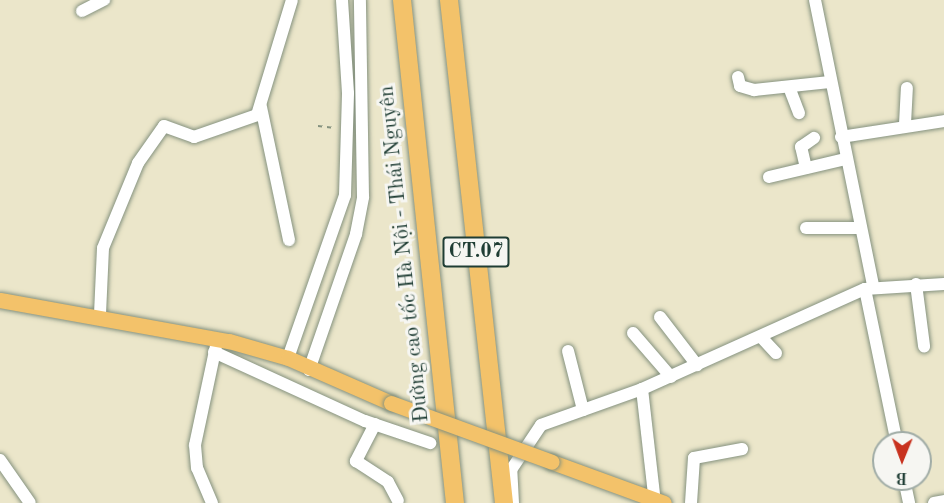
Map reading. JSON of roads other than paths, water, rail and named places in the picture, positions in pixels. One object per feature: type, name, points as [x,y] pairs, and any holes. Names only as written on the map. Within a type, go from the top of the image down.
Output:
[{"type":"highway","name":"Đường cao tốc Hà Nội - Thái Nguyên","points":[[402,0],[455,503]]},
{"type":"highway","name":"CT.07","points":[[449,0],[504,503]]},
{"type":"main road","points":[[0,300],[100,314],[216,345],[288,358],[309,370],[391,404],[658,502]]},
{"type":"street","points":[[82,11],[104,0]]},
{"type":"street","points":[[100,314],[103,248],[112,216],[160,129],[170,124],[200,136],[250,119],[261,107],[292,0]]},
{"type":"street","points":[[288,358],[338,225],[348,129],[342,0]]},
{"type":"street","points":[[309,370],[356,234],[363,197],[360,0]]},
{"type":"street","points":[[815,0],[845,159],[861,228],[869,287],[895,431]]},
{"type":"street","points":[[738,77],[745,88],[789,87],[830,82]]},
{"type":"street","points":[[789,87],[800,113]]},
{"type":"street","points":[[905,124],[907,88]]},
{"type":"street","points":[[261,107],[289,240]]},
{"type":"street","points":[[841,137],[905,124],[944,121]]},
{"type":"street","points":[[807,168],[801,147],[814,138]]},
{"type":"street","points":[[769,177],[845,159]]},
{"type":"street","points":[[806,228],[861,228]]},
{"type":"street","points":[[916,284],[924,346]]},
{"type":"street","points":[[513,503],[511,470],[528,436],[541,425],[671,377],[869,287],[944,284]]},
{"type":"street","points":[[660,317],[697,365]]},
{"type":"street","points":[[633,333],[671,377]]},
{"type":"street","points":[[760,337],[776,353]]},
{"type":"street","points":[[212,503],[196,468],[195,445],[216,345],[375,424],[430,443]]},
{"type":"street","points":[[568,351],[583,410]]},
{"type":"street","points":[[642,389],[658,502]]},
{"type":"street","points":[[375,424],[357,461],[388,482],[398,501]]},
{"type":"street","points":[[691,503],[694,458],[742,449]]},
{"type":"street","points":[[0,460],[30,503]]},
{"type":"street","points":[[934,503],[944,501]]}]
